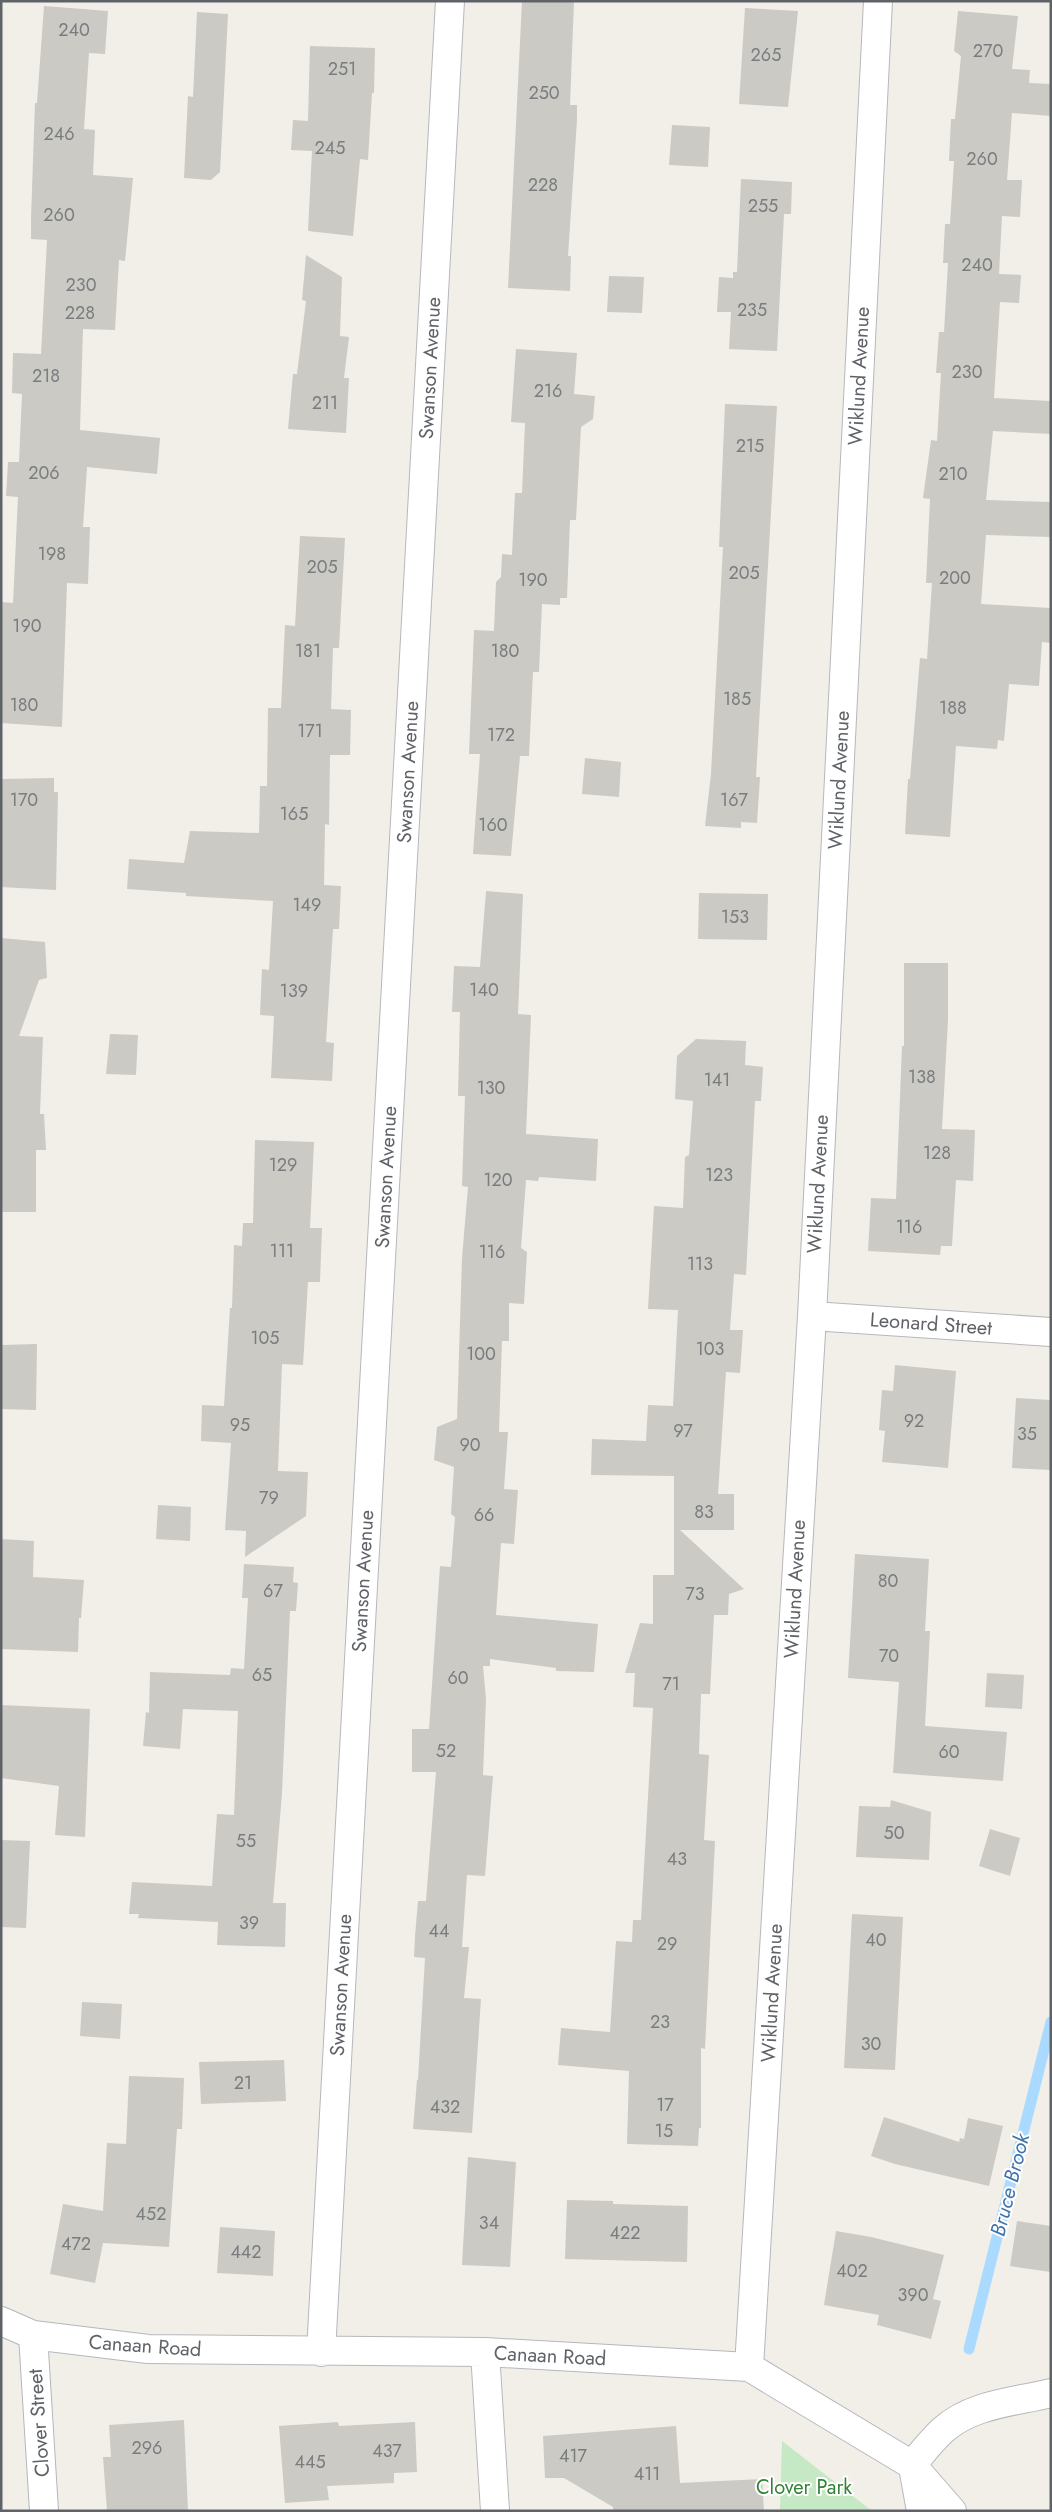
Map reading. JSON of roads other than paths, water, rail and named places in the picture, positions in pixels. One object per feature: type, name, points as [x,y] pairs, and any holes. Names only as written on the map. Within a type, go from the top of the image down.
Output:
[{"type":"street","name":"Swanson Avenue","points":[[321,2352],[450,1]]},
{"type":"street","name":"Wiklund Avenue","points":[[749,2367],[812,1316],[878,1]]},
{"type":"street","name":"Leonard Street","points":[[812,1316],[1051,1332]]},
{"type":"street","name":"Canaan Road","points":[[1,2321],[33,2335],[148,2349],[485,2352],[749,2367],[912,2465],[952,2511]]},
{"type":"street","name":"Clover Street","points":[[33,2335],[44,2511]]},
{"type":"street","points":[[485,2352],[495,2511]]},
{"type":"street","points":[[921,2511],[912,2465],[944,2430],[960,2418],[976,2410],[1051,2393]]},
{"type":"waterway","name":"Bruce Brook","points":[[969,2349],[1051,2022]]},
{"type":"park label","name":"Clover Park","points":[[804,2487]]}]
